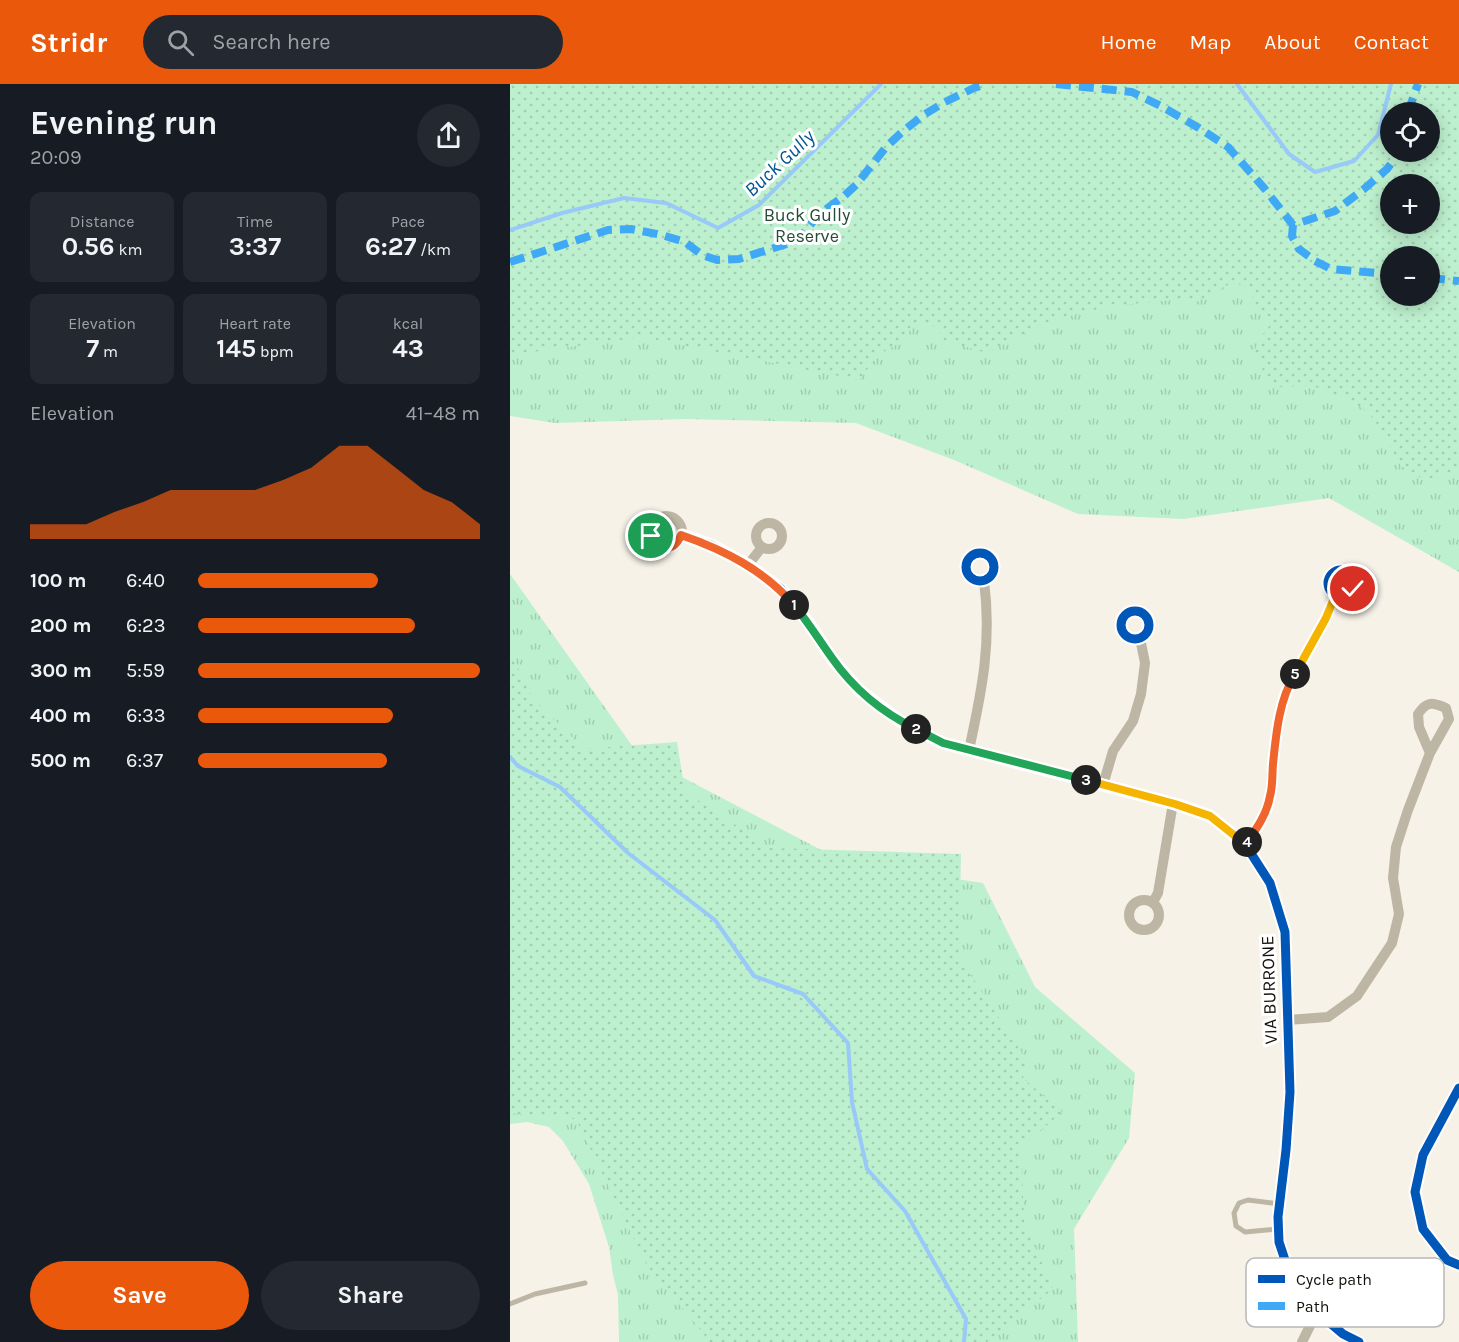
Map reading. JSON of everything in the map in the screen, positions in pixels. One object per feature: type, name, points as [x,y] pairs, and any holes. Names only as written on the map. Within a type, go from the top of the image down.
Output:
[{"type":"street","name":"VIA BURRONE","points":[[681,535],[711,545],[748,565],[781,590],[808,622],[833,660],[860,691],[900,721],[943,743],[1173,803],[1210,816],[1245,844],[1270,883],[1285,932],[1290,1092],[1278,1228],[1279,1242],[1284,1258]]},
{"type":"street","points":[[748,565],[762,547]]},
{"type":"street","points":[[969,750],[980,700],[987,648],[988,616],[984,581]]},
{"type":"street","points":[[1245,844],[1261,822],[1270,797],[1280,713],[1288,685],[1326,618],[1335,596]]},
{"type":"street","points":[[1103,785],[1113,751],[1133,722],[1141,694],[1146,663],[1140,638]]},
{"type":"street","points":[[1288,1020],[1328,1017],[1357,996],[1392,943],[1399,914],[1393,878],[1396,847],[1430,753]]},
{"type":"street","points":[[1153,902],[1158,893],[1173,803]]},
{"type":"street","points":[[1459,1088],[1423,1155],[1415,1192],[1423,1229],[1447,1260],[1459,1265]]},
{"type":"street","points":[[1302,1342],[1310,1327]]},
{"type":"street","name":"VIA BURRONE","points":[[1335,1327],[1359,1342]]},
{"type":"lane","points":[[1278,1228],[1245,1232],[1236,1226],[1234,1213],[1239,1203],[1248,1200],[1279,1204]]},
{"type":"lane","points":[[510,1304],[535,1294],[585,1283]]},
{"type":"green space","name":"Buck Gully Reserve","points":[[510,84],[1459,84],[1459,572],[1329,498],[1183,519],[1078,514],[954,460],[856,423],[685,419],[555,423],[510,416]]},
{"type":"green space","name":"Buck Gully Reserve","points":[[510,84],[1459,84],[1459,469],[1425,480],[1401,466],[1377,424],[1367,411],[1354,403],[1321,388],[1275,387],[1267,384],[1262,376],[1263,360],[1254,352],[1259,339],[1274,320],[1255,306],[1251,294],[1235,281],[1195,303],[1173,300],[1110,306],[1050,321],[987,353],[940,339],[940,327],[911,324],[908,338],[878,355],[859,380],[642,337],[510,355]]},
{"type":"green space","points":[[510,574],[638,754],[844,862],[983,883],[1035,987],[1135,1073],[1129,1138],[1074,1229],[1078,1342],[619,1342],[618,1295],[609,1247],[589,1184],[563,1141],[549,1127],[527,1122],[510,1124]]},
{"type":"green space","points":[[510,651],[533,699],[584,749],[677,742],[685,792],[771,848],[961,854],[959,957],[1026,1059],[1023,1078],[1062,1112],[1021,1148],[1024,1221],[1053,1289],[987,1342],[710,1342],[646,1264],[576,1119],[510,1113]]},
{"type":"waterway","name":"Buck Gully","points":[[510,230],[562,213],[624,198],[666,203],[718,228],[759,205],[881,84]]},
{"type":"waterway","name":"Buck Gully","points":[[1237,84],[1289,154],[1315,172],[1354,161],[1378,135],[1391,84]]},
{"type":"waterway","points":[[510,757],[518,766],[560,787],[628,853],[715,920],[754,976],[803,994],[848,1043],[852,1102],[867,1169],[905,1211],[966,1319],[964,1342]]},
{"type":"marked path","points":[[510,262],[608,230],[631,229],[662,235],[685,242],[702,255],[717,260],[739,259],[793,242],[804,233],[818,215],[856,185],[886,147],[902,132],[945,102],[987,84]]},
{"type":"marked path","points":[[1056,84],[1132,92],[1199,128],[1228,147],[1293,225],[1335,211],[1364,189],[1392,162]]},
{"type":"marked path","points":[[1412,102],[1418,84]]},
{"type":"marked path","points":[[1293,225],[1292,236],[1299,249],[1315,261],[1331,269],[1380,273]]},
{"type":"marked path","points":[[1440,279],[1459,281]]},
{"type":"cycle path","points":[[682,535],[711,545],[748,565],[781,589],[808,622],[833,660],[860,691],[900,721],[943,743],[1175,804],[1210,816],[1245,844],[1270,883],[1285,932],[1290,1092],[1278,1217],[1279,1242],[1284,1258]]},
{"type":"cycle path","points":[[980,553],[990,557],[994,567],[990,577],[980,581],[970,577],[966,567],[970,557],[980,553]]},
{"type":"cycle path","points":[[1341,570],[1350,574],[1354,583],[1350,592],[1341,596],[1332,592],[1328,583],[1332,574],[1341,570]]},
{"type":"cycle path","points":[[1135,611],[1145,615],[1149,625],[1145,635],[1135,639],[1125,635],[1121,625],[1125,615],[1135,611]]},
{"type":"cycle path","points":[[1459,1088],[1423,1155],[1415,1192],[1423,1229],[1447,1260],[1459,1265]]},
{"type":"cycle path","points":[[1335,1327],[1359,1342]]},
{"type":"route","points":[[651,536],[657,546],[669,548],[675,545],[681,535],[711,545],[748,565],[781,590],[808,622],[833,660],[860,691],[900,721],[943,743],[1175,804],[1210,816],[1245,844],[1261,822],[1270,797],[1280,713],[1288,685],[1326,618],[1335,596],[1345,596],[1353,589]]}]
